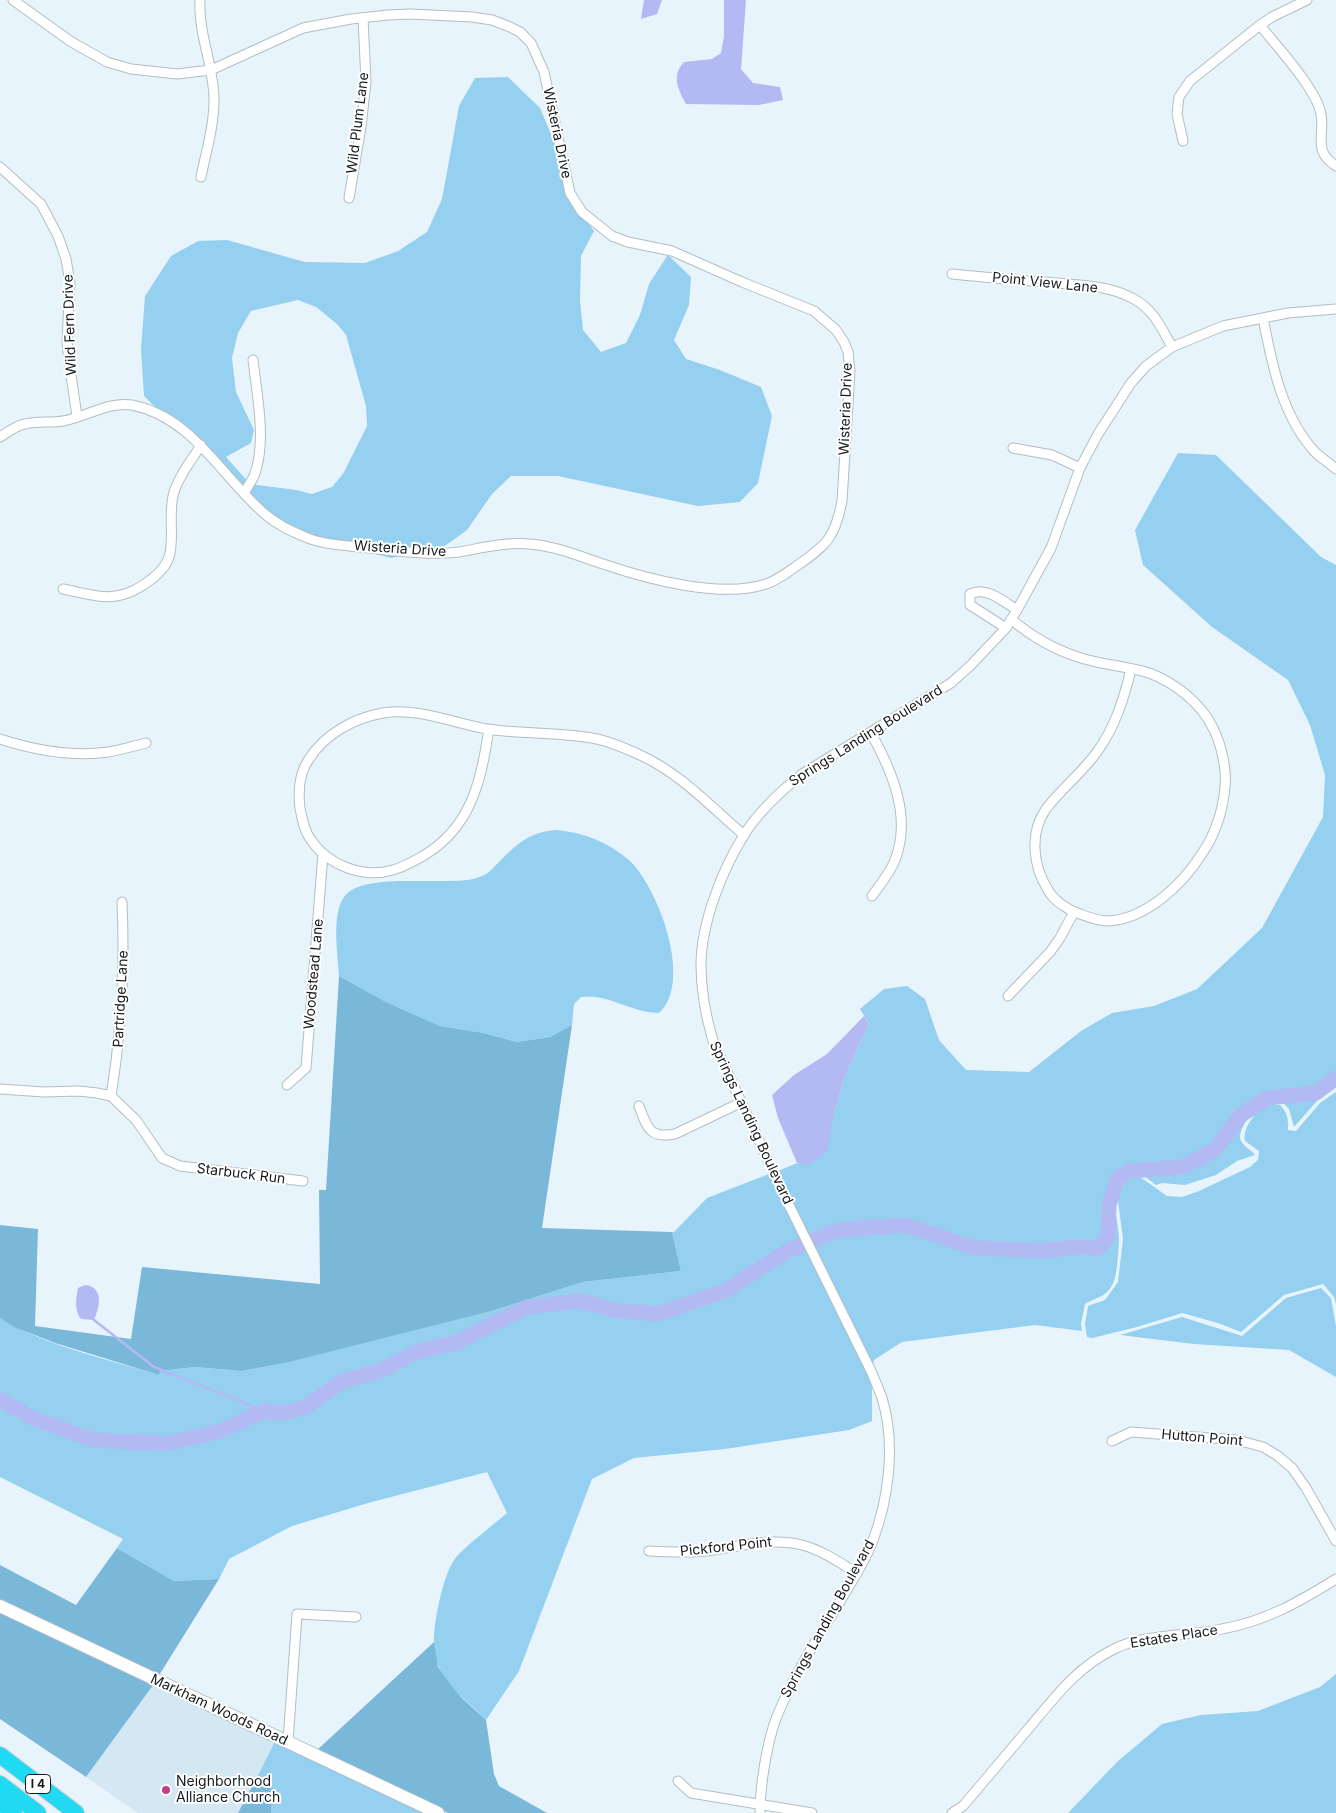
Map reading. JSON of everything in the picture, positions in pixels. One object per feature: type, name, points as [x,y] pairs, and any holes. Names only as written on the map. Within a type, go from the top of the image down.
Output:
[{"type":"highway","name":"I 4","points":[[0,1755],[76,1813]]},
{"type":"highway","points":[[0,1784],[38,1813]]},
{"type":"highway","points":[[0,1802],[14,1813]]},
{"type":"main road","name":"Markham Woods Road","points":[[0,1606],[438,1813]]},
{"type":"street","name":"Wisteria Drive","points":[[0,437],[23,424],[66,420],[103,408],[129,405],[162,416],[177,425],[201,445],[244,494],[267,515],[284,527],[306,538],[323,543],[441,553],[510,543],[530,544],[551,547],[620,570],[700,588],[750,588],[777,580],[824,547],[834,532],[842,501],[850,371],[848,352],[844,342],[836,330],[814,311],[672,251],[628,242],[612,236],[582,212],[570,193],[544,72],[531,44],[520,32],[492,20],[472,17],[410,14],[363,18],[303,28],[211,70],[178,74],[159,73],[131,69],[107,62],[70,41],[13,0]]},
{"type":"street","points":[[200,0],[203,38],[211,70],[214,100],[213,120],[201,177]]},
{"type":"street","points":[[1184,140],[1177,114],[1180,97],[1190,81],[1272,17],[1308,0]]},
{"type":"street","name":"Wild Plum Lane","points":[[349,198],[361,127],[366,82],[363,18]]},
{"type":"street","points":[[1260,26],[1313,93],[1321,115],[1320,139],[1323,150],[1329,160],[1336,166]]},
{"type":"street","name":"Wild Fern Drive","points":[[0,167],[41,204],[58,236],[66,258],[70,283],[67,341],[77,416]]},
{"type":"street","name":"Point View Lane","points":[[952,274],[1093,286],[1117,292],[1135,300],[1149,311],[1158,321],[1172,347]]},
{"type":"street","name":"Springs Landing Boulevard","points":[[759,1810],[776,1718],[814,1644],[857,1573],[871,1544],[886,1494],[889,1467],[887,1424],[882,1398],[872,1373],[740,1103],[713,1041],[706,1016],[701,967],[702,948],[707,922],[730,862],[744,835],[785,788],[802,774],[951,683],[972,665],[1006,628],[1051,548],[1080,468],[1114,406],[1146,366],[1172,347],[1223,326],[1288,313],[1336,309]]},
{"type":"street","points":[[1263,318],[1270,352],[1287,408],[1299,431],[1316,452],[1336,469]]},
{"type":"street","points":[[244,494],[254,476],[259,454],[260,429],[253,360]]},
{"type":"street","points":[[63,589],[104,597],[123,596],[147,583],[163,569],[170,553],[173,492],[201,445]]},
{"type":"street","points":[[1014,448],[1052,455],[1080,468]]},
{"type":"street","points":[[1006,628],[970,605],[970,594],[976,590],[984,591],[1017,610]]},
{"type":"street","points":[[1011,619],[1027,633],[1052,646],[1081,658],[1131,669],[1149,674],[1176,688],[1190,698],[1203,712],[1213,728],[1225,766],[1226,785],[1218,821],[1202,854],[1181,880],[1151,905],[1123,919],[1106,921],[1074,912],[1057,901],[1048,892],[1040,875],[1035,853],[1037,828],[1045,811],[1096,753],[1108,735],[1118,716],[1131,669]]},
{"type":"street","points":[[490,729],[478,790],[468,810],[454,829],[426,854],[391,871],[376,873],[346,868],[323,854],[310,839],[302,820],[299,799],[299,785],[302,773],[309,759],[334,733],[350,724],[382,713],[399,711],[418,713],[465,725],[490,729],[593,738],[614,744],[661,766],[744,835]]},
{"type":"street","points":[[871,733],[886,759],[895,783],[901,823],[900,844],[895,861],[872,896]]},
{"type":"street","points":[[0,739],[29,748],[70,753],[108,752],[146,744]]},
{"type":"street","name":"Woodstead Lane","points":[[287,1086],[306,1068],[323,854]]},
{"type":"street","name":"Partridge Lane","points":[[111,1096],[122,1018],[124,956],[122,902]]},
{"type":"street","points":[[1008,996],[1050,952],[1074,912]]},
{"type":"street","points":[[0,1089],[44,1092],[79,1091],[111,1096]]},
{"type":"street","name":"Starbuck Run","points":[[111,1096],[136,1120],[162,1158],[180,1166],[303,1181]]},
{"type":"street","points":[[639,1106],[647,1126],[653,1133],[664,1136],[676,1134],[740,1103]]},
{"type":"street","name":"Hutton Point","points":[[1112,1441],[1131,1432],[1238,1440],[1263,1447],[1278,1456],[1292,1468],[1306,1488],[1336,1541]]},
{"type":"street","name":"Pickford Point","points":[[649,1551],[682,1553],[782,1542],[803,1545],[822,1553],[857,1573]]},
{"type":"street","name":"Estates Place","points":[[952,1813],[963,1806],[1071,1678],[1094,1660],[1116,1647],[1144,1640],[1223,1629],[1257,1620],[1286,1609],[1336,1580]]},
{"type":"street","points":[[288,1742],[296,1614],[356,1617]]},
{"type":"street","points":[[678,1781],[691,1793],[759,1810],[812,1813]]},
{"type":"shaded area","points":[[644,0],[662,0],[657,14],[641,19]]},
{"type":"shaded area","points":[[724,0],[746,0],[741,69],[753,83],[780,87],[783,100],[759,105],[686,104],[678,88],[678,72],[684,62],[712,59],[721,53],[724,36]]},
{"type":"shaded area","points":[[508,77],[540,108],[559,153],[576,205],[594,231],[581,256],[580,301],[583,330],[601,352],[626,343],[640,315],[649,284],[667,256],[669,256],[691,277],[689,305],[674,340],[686,359],[720,370],[761,387],[772,416],[758,483],[740,502],[698,506],[558,476],[511,476],[492,494],[467,530],[442,548],[391,558],[308,537],[276,526],[144,396],[141,349],[145,296],[171,256],[198,241],[227,240],[305,262],[365,263],[398,251],[427,232],[442,199],[459,106],[475,78]],"holes":[[[298,300],[316,307],[337,324],[346,335],[366,406],[367,426],[343,474],[332,487],[312,494],[250,484],[226,457],[251,443],[254,430],[236,392],[232,358],[238,333],[251,311]]]},
{"type":"shaded area","points":[[1178,453],[1216,455],[1321,557],[1336,565],[1336,1087],[1317,1101],[1294,1127],[1289,1109],[1282,1102],[1269,1101],[1262,1104],[1252,1113],[1244,1125],[1240,1136],[1242,1143],[1255,1155],[1237,1161],[1216,1175],[1185,1185],[1162,1183],[1156,1185],[1145,1177],[1134,1173],[1126,1177],[1116,1190],[1115,1198],[1119,1239],[1115,1278],[1109,1290],[1102,1296],[1085,1304],[1081,1324],[1082,1331],[1035,1325],[902,1342],[874,1360],[873,1365],[778,1171],[797,1163],[800,1164],[834,1113],[844,1079],[869,1024],[860,1009],[884,989],[907,986],[925,999],[939,1040],[966,1070],[1029,1072],[1081,1031],[1112,1013],[1154,1006],[1197,989],[1262,928],[1323,817],[1325,775],[1310,725],[1288,680],[1212,627],[1143,565],[1135,530]]},
{"type":"shaded area","points":[[556,830],[576,833],[595,839],[613,848],[629,860],[651,891],[668,935],[673,958],[673,980],[669,999],[659,1013],[639,1010],[610,1000],[581,997],[574,1004],[572,1025],[550,1037],[517,1042],[484,1033],[440,1026],[386,1002],[339,976],[336,925],[340,905],[344,897],[351,890],[388,881],[456,881],[473,879],[488,873],[524,840],[538,833]]},
{"type":"shaded area","points":[[339,976],[386,1002],[440,1026],[484,1033],[517,1042],[550,1037],[572,1025],[542,1228],[672,1232],[681,1271],[583,1282],[492,1311],[286,1363],[241,1371],[195,1367],[160,1371],[159,1375],[55,1343],[14,1327],[0,1318],[0,1225],[38,1229],[35,1326],[131,1339],[142,1267],[320,1284],[319,1190],[326,1190]]},
{"type":"shaded area","points":[[864,1016],[869,1024],[844,1079],[834,1113],[827,1151],[809,1163],[797,1163],[778,1118],[772,1095],[794,1075],[827,1054]]},
{"type":"shaded area","points":[[1336,1092],[1336,1304],[1334,1297],[1323,1284],[1284,1295],[1241,1332],[1218,1323],[1182,1313],[1137,1327],[1092,1338],[1087,1337],[1085,1324],[1088,1306],[1105,1300],[1118,1282],[1123,1239],[1118,1201],[1124,1183],[1132,1177],[1140,1177],[1167,1196],[1182,1197],[1199,1191],[1250,1167],[1258,1160],[1259,1151],[1245,1141],[1245,1136],[1251,1120],[1263,1107],[1280,1105],[1287,1116],[1288,1130],[1296,1131],[1320,1103]]},
{"type":"shaded area","points":[[769,1174],[868,1374],[872,1385],[872,1421],[849,1430],[725,1449],[634,1458],[592,1479],[519,1671],[486,1720],[459,1695],[442,1673],[435,1654],[434,1634],[440,1597],[453,1562],[464,1549],[507,1513],[487,1472],[368,1503],[292,1526],[229,1559],[219,1579],[174,1581],[117,1548],[123,1539],[0,1477],[0,1318],[17,1328],[56,1344],[159,1375],[160,1371],[195,1367],[241,1371],[286,1363],[492,1311],[583,1282],[681,1271],[672,1232],[707,1198]]},
{"type":"shaded area","points":[[85,1285],[95,1289],[98,1294],[99,1304],[94,1320],[81,1319],[77,1312],[78,1288]]},
{"type":"shaded area","points":[[1321,1288],[1331,1298],[1336,1326],[1336,1377],[1289,1350],[1194,1344],[1120,1335],[1182,1317],[1242,1336],[1286,1298]]},
{"type":"shaded area","points":[[117,1548],[174,1581],[219,1579],[158,1677],[0,1602],[0,1565],[76,1605]]},
{"type":"shaded area","points":[[0,1611],[154,1684],[86,1777],[0,1719]]},
{"type":"shaded area","points":[[434,1642],[438,1667],[462,1698],[486,1720],[494,1774],[499,1786],[547,1813],[448,1813],[316,1751]]},
{"type":"shaded area","points":[[1336,1674],[1336,1813],[1068,1813],[1117,1762],[1162,1724],[1201,1715],[1258,1711],[1320,1687]]},
{"type":"shaded area","points":[[154,1684],[275,1741],[238,1813],[138,1813],[86,1777]]},
{"type":"shaded area","points":[[275,1741],[428,1813],[271,1813],[273,1788],[258,1775]]},
{"type":"shaded area","points":[[258,1775],[273,1788],[271,1813],[238,1813]]},
{"type":"waterway","points":[[0,1400],[35,1419],[94,1440],[166,1444],[220,1431],[264,1411],[283,1413],[304,1408],[343,1381],[380,1371],[419,1351],[455,1343],[527,1307],[582,1301],[613,1310],[658,1314],[725,1291],[789,1250],[838,1230],[906,1225],[975,1248],[1042,1251],[1078,1247],[1098,1248],[1108,1237],[1109,1205],[1117,1179],[1129,1171],[1182,1167],[1215,1150],[1240,1116],[1267,1098],[1316,1093],[1336,1078]]},
{"type":"waterway","points":[[94,1320],[154,1367],[264,1411]]},
{"type":"place","name":"Neighborhood Alliance Church","points":[[166,1790]]}]
